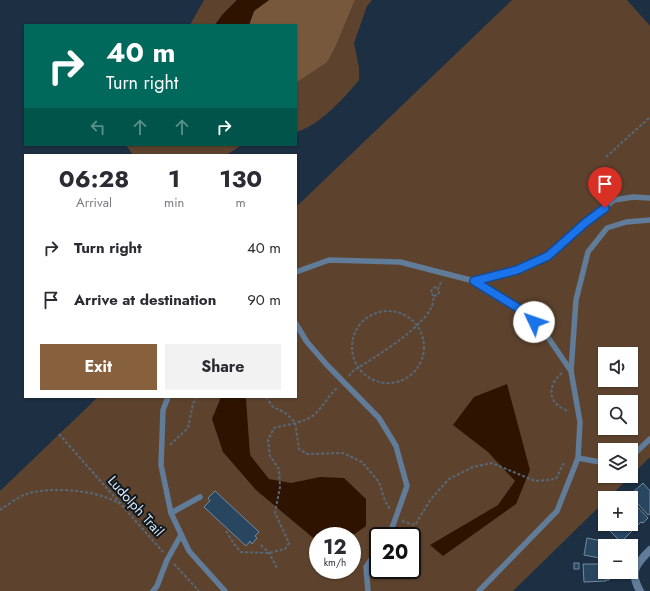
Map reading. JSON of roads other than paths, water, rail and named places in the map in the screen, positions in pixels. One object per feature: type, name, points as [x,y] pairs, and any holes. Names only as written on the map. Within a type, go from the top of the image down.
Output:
[{"type":"street","points":[[640,591],[635,580],[635,568],[640,560],[650,550]]},
{"type":"lane","points":[[474,281],[517,270],[548,256],[585,223],[614,200],[633,197],[650,198]]},
{"type":"lane","points":[[479,591],[556,511],[578,458],[580,422],[571,371],[576,300],[588,252],[607,228],[626,222],[650,220]]},
{"type":"lane","points":[[297,272],[329,260],[400,262],[474,281],[523,311],[545,333],[571,371]]},
{"type":"lane","points":[[297,326],[306,342],[379,418],[396,446],[407,486],[392,527]]},
{"type":"lane","points":[[168,398],[163,410],[161,465],[171,513],[189,551],[225,591]]},
{"type":"lane","points":[[638,450],[650,439]]},
{"type":"lane","points":[[578,458],[598,462]]},
{"type":"lane","points":[[171,513],[200,497]]},
{"type":"lane","points":[[153,591],[157,586],[168,558],[182,535]]},
{"type":"lane","points":[[368,591],[366,567],[369,562]]}]
